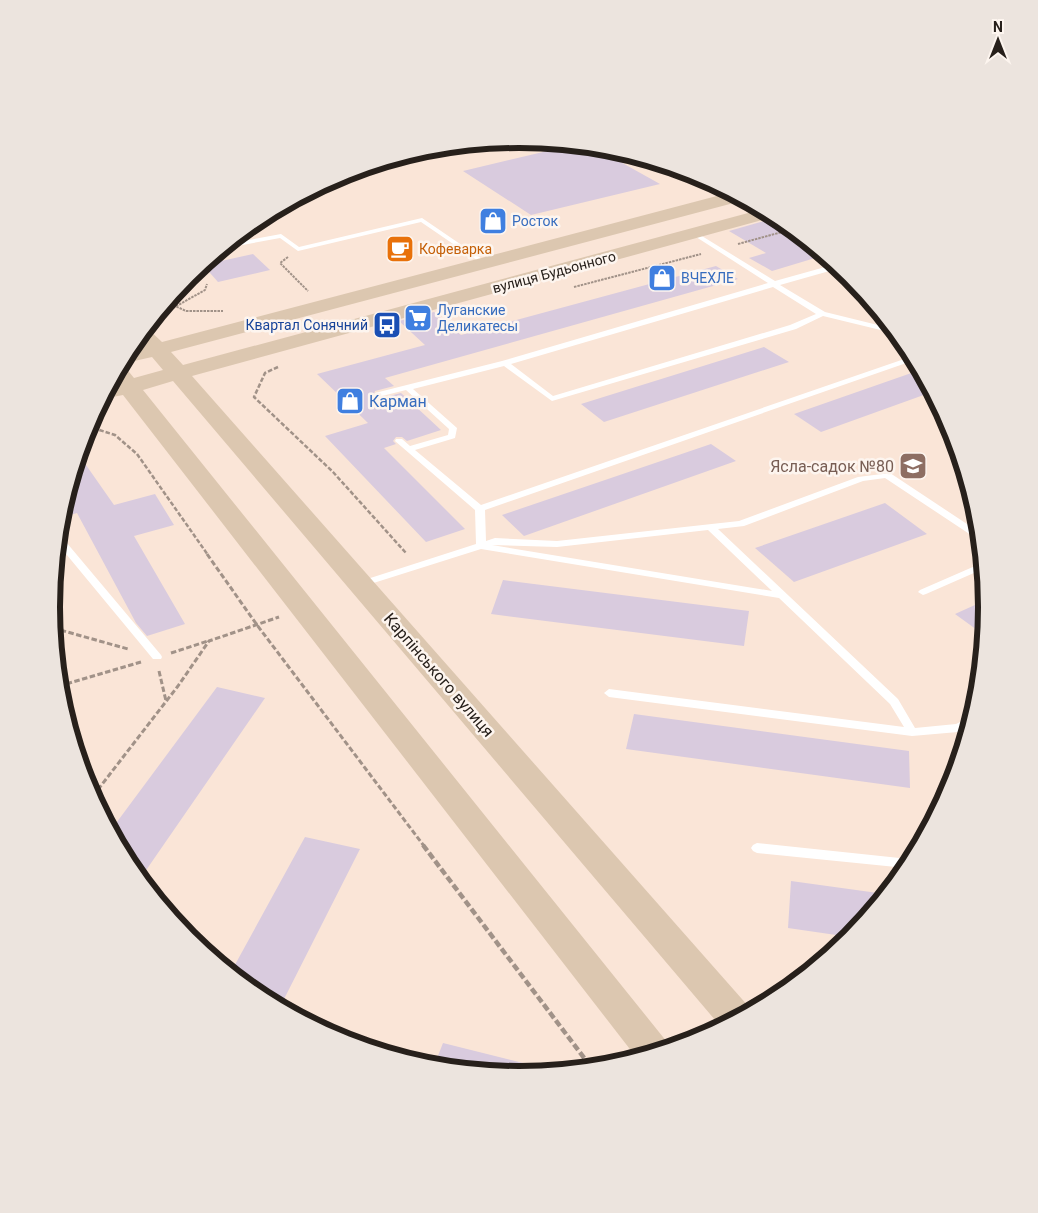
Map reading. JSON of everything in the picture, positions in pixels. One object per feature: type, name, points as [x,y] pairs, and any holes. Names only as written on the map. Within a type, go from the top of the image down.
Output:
[{"type":"street","name":"вулиця Будьонного","points":[[149,341],[483,262],[729,199]]},
{"type":"street","name":"вулиця Будьонного","points":[[117,384],[177,374],[759,216]]},
{"type":"street","name":"Карпінського вулиця","points":[[149,341],[732,1013]]},
{"type":"street","points":[[117,384],[304,608],[650,1046]]},
{"type":"lane","points":[[236,245],[281,236],[298,249],[422,220],[483,262]]},
{"type":"lane","points":[[695,234],[822,314],[885,329]]},
{"type":"lane","points":[[378,395],[506,363],[830,268]]},
{"type":"lane","points":[[506,363],[552,399],[793,327],[822,314]]},
{"type":"lane","points":[[480,509],[907,360]]},
{"type":"lane","points":[[408,388],[453,428],[452,436],[409,449]]},
{"type":"lane","points":[[399,441],[480,509],[481,546]]},
{"type":"lane","points":[[360,584],[495,541],[557,544],[712,529],[741,524],[862,479],[887,475],[971,531]]},
{"type":"lane","points":[[712,529],[894,702],[912,732]]},
{"type":"lane","points":[[64,546],[156,657]]},
{"type":"lane","points":[[481,546],[784,596]]},
{"type":"lane","points":[[923,592],[976,569]]},
{"type":"lane","points":[[609,693],[912,732],[958,728],[962,726]]},
{"type":"lane","points":[[757,848],[900,863]]},
{"type":"path","points":[[721,249],[783,232]]},
{"type":"path","points":[[298,249],[280,262],[310,294]]},
{"type":"path","points":[[172,308],[204,290],[207,284]]},
{"type":"path","points":[[97,427],[118,436],[137,454],[257,625],[586,1061]]},
{"type":"path","points":[[67,684],[209,641],[304,608]]},
{"type":"path","points":[[61,630],[156,657]]},
{"type":"path","points":[[98,789],[166,702],[209,641]]},
{"type":"path","points":[[156,657],[166,702]]},
{"type":"building","points":[[557,149],[611,156],[660,184],[531,215],[463,171]]},
{"type":"building","points":[[766,220],[817,257],[772,271],[749,258],[766,253],[729,231]]},
{"type":"building","points":[[253,254],[270,270],[218,282],[207,270],[214,262]]},
{"type":"building","points":[[716,266],[738,279],[385,378],[394,386],[375,391],[373,397],[378,399],[401,393],[441,430],[407,441],[402,437],[396,437],[393,441],[396,444],[384,448],[465,529],[426,542],[325,436],[368,423],[317,374],[425,345],[399,321],[434,312],[461,335]]},
{"type":"building","points":[[764,347],[789,362],[604,422],[581,404]]},
{"type":"building","points":[[914,372],[926,394],[821,432],[794,414]]},
{"type":"building","points":[[711,444],[736,461],[524,536],[502,515]]},
{"type":"building","points":[[83,461],[114,505],[155,494],[174,525],[134,536],[185,624],[147,636],[136,623],[77,513],[69,515]]},
{"type":"building","points":[[885,503],[927,534],[794,582],[755,548]]},
{"type":"building","points":[[503,580],[749,611],[744,646],[491,614]]},
{"type":"building","points":[[978,604],[977,630],[955,614]]},
{"type":"building","points":[[217,687],[265,698],[145,872],[115,825]]},
{"type":"building","points":[[634,714],[909,751],[910,788],[626,749]]},
{"type":"building","points":[[305,837],[360,849],[283,1000],[234,966]]},
{"type":"building","points":[[791,881],[877,893],[839,935],[788,928]]},
{"type":"building","points":[[443,1043],[523,1063],[522,1066],[489,1065],[437,1058]]},
{"type":"place","name":"Росток","points":[[493,221]]},
{"type":"place","name":"Кофеварка","points":[[400,249]]},
{"type":"place","name":"ВЧЕХЛЕ","points":[[662,278]]},
{"type":"place","name":"Луганские Деликатесы","points":[[418,318]]},
{"type":"place","name":"Квартал Сонячний","points":[[387,325]]},
{"type":"place","name":"Карман","points":[[350,401]]},
{"type":"place","name":"Ясла-садок №80","points":[[913,466]]}]
